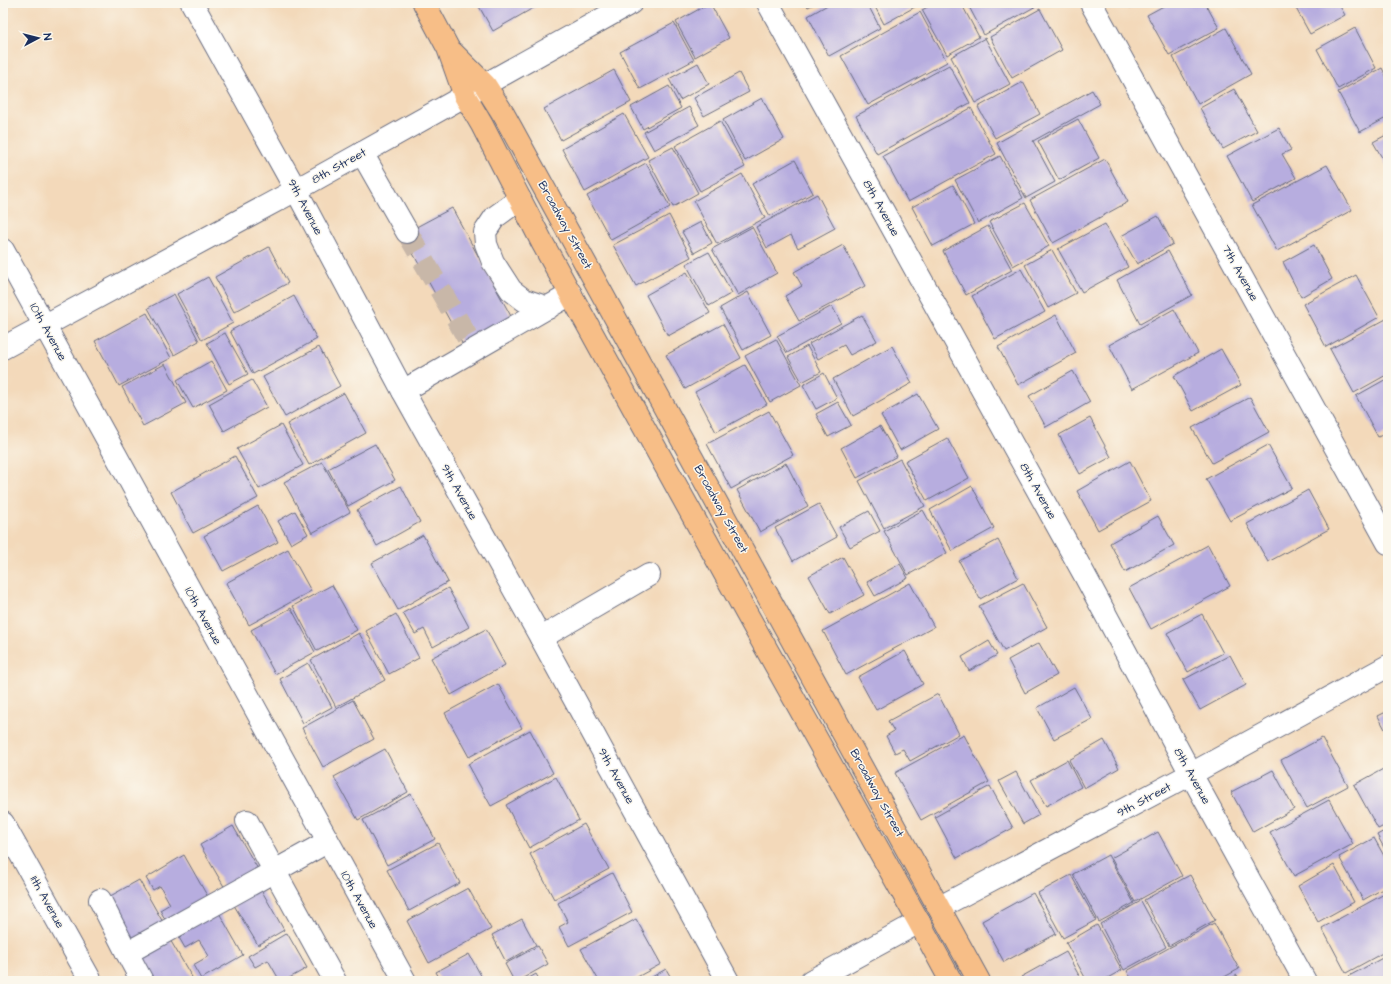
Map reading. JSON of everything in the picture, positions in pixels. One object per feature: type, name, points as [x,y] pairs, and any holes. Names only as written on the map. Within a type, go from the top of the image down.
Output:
[{"type":"main road","name":"Broadway Street","points":[[424,3],[448,48],[465,96],[482,125],[571,294],[951,981]]},
{"type":"main road","name":"Broadway Street","points":[[448,48],[485,85],[504,115],[940,907],[979,981]]},
{"type":"street","name":"9th Avenue","points":[[192,3],[296,190],[403,391],[541,638],[728,981]]},
{"type":"street","name":"8th Street","points":[[3,348],[296,190],[631,3]]},
{"type":"street","name":"8th Avenue","points":[[768,3],[1084,574],[1191,774],[1305,981]]},
{"type":"street","name":"7th Avenue","points":[[1091,3],[1388,543]]},
{"type":"street","points":[[362,153],[407,232]]},
{"type":"street","points":[[520,199],[495,217],[485,232],[486,244],[493,262],[511,290],[524,300],[548,308]]},
{"type":"street","name":"10th Avenue","points":[[3,250],[327,842],[405,981]]},
{"type":"street","points":[[403,391],[472,346],[548,308],[571,294]]},
{"type":"street","points":[[541,638],[649,575]]},
{"type":"street","name":"9th Street","points":[[940,907],[1191,774],[1388,666]]},
{"type":"street","points":[[247,821],[335,981]]},
{"type":"street","name":"11th Avenue","points":[[3,823],[91,981]]},
{"type":"street","points":[[127,954],[327,842]]},
{"type":"street","points":[[100,900],[142,981]]},
{"type":"street","points":[[811,981],[919,922]]},
{"type":"building","points":[[477,3],[542,3],[493,31]]},
{"type":"building","points":[[710,3],[729,38],[695,57],[676,22]]},
{"type":"building","points":[[805,3],[816,3],[808,7]]},
{"type":"building","points":[[831,3],[867,3],[880,28],[829,56],[808,16]]},
{"type":"building","points":[[873,3],[922,3],[884,24]]},
{"type":"building","points":[[935,3],[961,3],[979,37],[947,55],[922,10]]},
{"type":"building","points":[[967,3],[1037,3],[1038,5],[984,35]]},
{"type":"building","points":[[1127,3],[1139,3],[1130,8]]},
{"type":"building","points":[[1169,3],[1205,3],[1219,28],[1169,55],[1147,15]]},
{"type":"building","points":[[1293,3],[1338,3],[1345,15],[1310,34]]},
{"type":"building","points":[[1040,9],[1062,50],[1012,78],[990,37]]},
{"type":"building","points":[[920,12],[947,62],[868,105],[841,56]]},
{"type":"building","points":[[674,23],[694,60],[640,89],[620,52]]},
{"type":"building","points":[[1226,28],[1251,74],[1198,104],[1173,57]]},
{"type":"building","points":[[1355,28],[1376,68],[1338,89],[1317,49]]},
{"type":"building","points":[[985,38],[1010,84],[975,103],[951,57]]},
{"type":"building","points":[[698,63],[709,84],[680,100],[669,79]]},
{"type":"building","points":[[949,65],[970,103],[877,154],[856,116]]},
{"type":"building","points":[[1382,68],[1388,80],[1388,117],[1360,132],[1338,92]]},
{"type":"building","points":[[614,70],[631,102],[561,140],[544,109]]},
{"type":"building","points":[[739,73],[749,92],[704,116],[694,98]]},
{"type":"building","points":[[1023,82],[1040,114],[995,138],[978,107]]},
{"type":"building","points":[[669,86],[681,108],[643,129],[631,107]]},
{"type":"building","points":[[1234,89],[1257,131],[1223,149],[1200,108]]},
{"type":"building","points":[[1092,90],[1100,104],[1033,141],[1055,182],[1026,198],[997,143]]},
{"type":"building","points":[[762,98],[784,139],[745,161],[723,120]]},
{"type":"building","points":[[689,107],[699,125],[654,150],[644,132]]},
{"type":"building","points":[[971,108],[996,154],[908,202],[883,156]]},
{"type":"building","points":[[624,114],[648,157],[585,192],[562,149]]},
{"type":"building","points":[[1078,119],[1099,158],[1059,180],[1038,141]]},
{"type":"building","points":[[720,121],[745,167],[700,191],[675,146]]},
{"type":"building","points":[[1279,128],[1291,150],[1282,154],[1296,178],[1252,202],[1227,156]]},
{"type":"building","points":[[1388,134],[1388,168],[1373,142]]},
{"type":"building","points":[[673,147],[698,193],[673,207],[648,160]]},
{"type":"building","points":[[1000,156],[1023,198],[978,223],[955,180]]},
{"type":"building","points":[[1105,159],[1128,202],[1053,243],[1030,200]]},
{"type":"building","points":[[795,160],[813,193],[770,216],[752,184]]},
{"type":"building","points":[[646,163],[670,207],[611,240],[587,196]]},
{"type":"building","points":[[1327,165],[1352,210],[1277,251],[1252,205]]},
{"type":"building","points":[[742,174],[765,218],[717,244],[694,201]]},
{"type":"building","points":[[953,185],[974,224],[933,246],[912,207]]},
{"type":"building","points":[[817,194],[835,228],[798,248],[791,235],[767,248],[756,227]]},
{"type":"building","points":[[1025,203],[1049,246],[1013,266],[989,222]]},
{"type":"building","points":[[452,208],[512,318],[463,345],[403,235]]},
{"type":"building","points":[[669,215],[691,257],[636,286],[613,245]]},
{"type":"building","points":[[1158,216],[1173,244],[1137,264],[1121,236]]},
{"type":"building","points":[[701,222],[712,243],[694,253],[682,232]]},
{"type":"building","points":[[1105,224],[1128,267],[1082,292],[1058,249]]},
{"type":"building","points":[[988,226],[1012,270],[966,295],[943,251]]},
{"type":"building","points":[[752,227],[777,273],[738,295],[712,249]]},
{"type":"building","points":[[843,245],[865,286],[799,321],[785,296],[802,286],[794,272]]},
{"type":"building","points":[[1314,245],[1332,279],[1301,297],[1283,262]]},
{"type":"building","points":[[269,247],[288,283],[234,312],[215,277]]},
{"type":"building","points":[[1052,250],[1076,293],[1048,308],[1025,265]]},
{"type":"building","points":[[1168,251],[1192,295],[1140,324],[1117,280]]},
{"type":"building","points":[[709,252],[732,293],[709,306],[686,264]]},
{"type":"building","points":[[1021,269],[1045,312],[995,339],[972,296]]},
{"type":"building","points":[[687,272],[710,313],[668,336],[646,295]]},
{"type":"building","points":[[1356,275],[1379,317],[1326,347],[1303,304]]},
{"type":"building","points":[[208,277],[233,323],[202,340],[177,294]]},
{"type":"building","points":[[748,292],[771,335],[743,350],[720,308]]},
{"type":"building","points":[[174,294],[199,341],[174,355],[148,308]]},
{"type":"building","points":[[294,296],[317,339],[253,374],[230,331]]},
{"type":"building","points":[[832,306],[841,323],[787,353],[777,336]]},
{"type":"building","points":[[1174,309],[1198,353],[1132,389],[1109,345]]},
{"type":"building","points":[[147,313],[171,358],[119,386],[95,341]]},
{"type":"building","points":[[862,315],[877,341],[850,355],[844,345],[818,359],[809,344]]},
{"type":"building","points":[[1056,315],[1076,353],[1018,385],[998,347]]},
{"type":"building","points":[[1388,318],[1388,374],[1354,393],[1330,349]]},
{"type":"building","points":[[723,324],[741,358],[685,389],[666,355]]},
{"type":"building","points":[[225,333],[248,374],[229,384],[207,343]]},
{"type":"building","points":[[776,339],[801,385],[770,402],[745,356]]},
{"type":"building","points":[[807,346],[821,372],[802,382],[788,357]]},
{"type":"building","points":[[892,346],[912,383],[853,416],[833,379]]},
{"type":"building","points":[[319,347],[340,386],[285,417],[263,377]]},
{"type":"building","points":[[1221,349],[1241,385],[1193,411],[1174,376]]},
{"type":"building","points":[[211,361],[227,390],[193,408],[177,380]]},
{"type":"building","points":[[165,364],[186,403],[143,426],[122,387]]},
{"type":"building","points":[[745,365],[767,404],[716,432],[695,392]]},
{"type":"building","points":[[1073,371],[1090,402],[1046,427],[1029,396]]},
{"type":"building","points":[[824,373],[837,398],[816,409],[803,385]]},
{"type":"building","points":[[1388,378],[1388,432],[1378,437],[1356,396]]},
{"type":"building","points":[[252,380],[267,407],[224,431],[209,404]]},
{"type":"building","points":[[344,393],[366,433],[309,465],[287,424]]},
{"type":"building","points":[[918,394],[938,429],[900,450],[881,415]]},
{"type":"building","points":[[1250,397],[1269,432],[1212,463],[1192,428]]},
{"type":"building","points":[[838,402],[851,425],[828,437],[816,414]]},
{"type":"building","points":[[769,411],[793,455],[731,489],[707,444]]},
{"type":"building","points":[[1090,418],[1111,457],[1080,474],[1059,435]]},
{"type":"building","points":[[281,425],[303,465],[259,489],[237,449]]},
{"type":"building","points":[[880,426],[897,456],[857,478],[841,448]]},
{"type":"building","points":[[947,438],[969,478],[927,501],[905,461]]},
{"type":"building","points":[[375,444],[395,480],[348,506],[328,469]]},
{"type":"building","points":[[1268,445],[1292,488],[1230,521],[1206,479]]},
{"type":"building","points":[[235,456],[258,498],[193,533],[171,492]]},
{"type":"building","points":[[900,459],[925,506],[884,528],[859,481]]},
{"type":"building","points":[[1130,461],[1151,501],[1098,530],[1077,491]]},
{"type":"building","points":[[322,462],[350,512],[312,533],[284,482]]},
{"type":"building","points":[[786,463],[808,506],[760,532],[737,490]]},
{"type":"building","points":[[401,486],[420,522],[377,546],[357,510]]},
{"type":"building","points":[[972,486],[994,528],[952,551],[930,510]]},
{"type":"building","points":[[1308,490],[1329,529],[1268,562],[1247,524]]},
{"type":"building","points":[[819,504],[837,537],[793,561],[775,528]]},
{"type":"building","points":[[258,506],[278,542],[223,571],[204,536]]},
{"type":"building","points":[[923,510],[947,553],[908,575],[884,531]]},
{"type":"building","points":[[295,511],[308,534],[291,544],[278,521]]},
{"type":"building","points":[[869,511],[880,531],[850,547],[839,527]]},
{"type":"building","points":[[1158,516],[1174,545],[1125,572],[1110,543]]},
{"type":"building","points":[[423,535],[448,582],[398,610],[372,563]]},
{"type":"building","points":[[998,540],[1018,578],[980,599],[959,561]]},
{"type":"building","points":[[1208,545],[1230,586],[1151,629],[1129,588]]},
{"type":"building","points":[[288,549],[311,591],[249,625],[226,583]]},
{"type":"building","points":[[843,557],[864,595],[830,614],[809,576]]},
{"type":"building","points":[[900,564],[908,578],[875,596],[867,582]]},
{"type":"building","points":[[910,583],[934,627],[846,675],[823,631]]},
{"type":"building","points":[[1023,583],[1047,627],[1004,651],[979,606]]},
{"type":"building","points":[[332,585],[357,630],[317,651],[293,606]]},
{"type":"building","points":[[448,588],[469,627],[433,647],[424,629],[415,634],[403,613]]},
{"type":"building","points":[[291,608],[315,652],[275,674],[251,630]]},
{"type":"building","points":[[396,614],[419,658],[389,674],[366,631]]},
{"type":"building","points":[[1202,614],[1223,653],[1188,672],[1167,633]]},
{"type":"building","points":[[486,629],[505,665],[451,695],[431,658]]},
{"type":"building","points":[[359,633],[385,680],[336,707],[311,660]]},
{"type":"building","points":[[989,641],[997,655],[969,671],[962,657]]},
{"type":"building","points":[[1039,643],[1057,675],[1025,693],[1008,660]]},
{"type":"building","points":[[905,651],[923,684],[876,710],[858,677]]},
{"type":"building","points":[[1230,655],[1246,685],[1200,710],[1183,680]]},
{"type":"building","points":[[308,663],[332,707],[303,723],[280,679]]},
{"type":"building","points":[[498,684],[522,728],[469,757],[445,713]]},
{"type":"building","points":[[1074,687],[1092,719],[1054,739],[1037,708]]},
{"type":"building","points":[[938,694],[959,734],[910,761],[903,749],[895,753],[886,736],[894,731],[888,721]]},
{"type":"building","points":[[353,700],[374,739],[323,767],[302,728]]},
{"type":"building","points":[[1388,711],[1388,735],[1378,716]]},
{"type":"building","points":[[530,730],[553,773],[491,806],[468,764]]},
{"type":"building","points":[[964,735],[989,782],[921,820],[895,773]]},
{"type":"building","points":[[1322,738],[1348,786],[1307,808],[1281,760]]},
{"type":"building","points":[[1104,740],[1119,768],[1084,788],[1069,760]]},
{"type":"building","points":[[385,749],[408,792],[358,820],[334,777]]},
{"type":"building","points":[[1067,760],[1081,787],[1046,806],[1031,780]]},
{"type":"building","points":[[1385,768],[1388,774],[1388,824],[1378,829],[1354,785]]},
{"type":"building","points":[[1273,770],[1294,809],[1253,832],[1231,792]]},
{"type":"building","points":[[1016,772],[1039,815],[1023,824],[999,781]]},
{"type":"building","points":[[556,777],[579,820],[529,848],[506,805]]},
{"type":"building","points":[[990,786],[1013,828],[957,858],[935,817]]},
{"type":"building","points":[[411,794],[435,839],[387,865],[363,820]]},
{"type":"building","points":[[1329,800],[1353,844],[1294,876],[1270,832]]},
{"type":"building","points":[[584,824],[609,869],[554,899],[530,854]]},
{"type":"building","points":[[233,826],[259,871],[226,890],[200,845]]},
{"type":"building","points":[[1388,829],[1388,855],[1377,835]]},
{"type":"building","points":[[1158,832],[1182,876],[1135,902],[1111,858]]},
{"type":"building","points":[[1374,838],[1388,863],[1388,886],[1363,900],[1339,857]]},
{"type":"building","points":[[438,843],[460,883],[409,911],[387,870]]},
{"type":"building","points":[[184,855],[209,899],[167,923],[160,910],[170,904],[160,886],[153,890],[146,878]]},
{"type":"building","points":[[1108,855],[1134,903],[1099,922],[1073,874]]},
{"type":"building","points":[[1334,865],[1354,902],[1318,922],[1298,886]]},
{"type":"building","points":[[612,873],[632,912],[569,946],[559,927],[568,922],[558,903]]},
{"type":"building","points":[[1071,875],[1096,920],[1063,938],[1038,893]]},
{"type":"building","points":[[1190,875],[1215,920],[1169,946],[1144,900]]},
{"type":"building","points":[[139,880],[164,924],[130,943],[105,899]]},
{"type":"building","points":[[259,886],[284,930],[258,945],[232,902]]},
{"type":"building","points":[[468,888],[491,929],[429,963],[407,921]]},
{"type":"building","points":[[1388,892],[1388,950],[1346,973],[1322,928]]},
{"type":"building","points":[[1033,893],[1056,934],[1004,962],[982,921]]},
{"type":"building","points":[[1141,901],[1166,947],[1124,970],[1100,924]]},
{"type":"building","points":[[218,911],[243,955],[201,979],[193,965],[209,956],[199,940],[185,948],[177,934]]},
{"type":"building","points":[[522,919],[536,945],[506,962],[492,935]]},
{"type":"building","points":[[636,919],[661,964],[630,981],[599,981],[581,949]]},
{"type":"building","points":[[1214,923],[1239,969],[1217,981],[1133,981],[1127,971]]},
{"type":"building","points":[[1097,925],[1122,970],[1102,981],[1087,981],[1066,943]]},
{"type":"building","points":[[287,933],[307,968],[284,981],[280,981],[268,960],[255,967],[248,956]]},
{"type":"building","points":[[169,938],[193,979],[189,981],[152,981],[138,956]]},
{"type":"building","points":[[538,946],[548,964],[518,981],[514,981],[505,964]]},
{"type":"building","points":[[1066,952],[1082,981],[1024,981],[1021,977]]},
{"type":"building","points":[[469,954],[484,981],[441,981],[436,972]]},
{"type":"building","points":[[1388,955],[1388,981],[1351,981],[1349,976]]},
{"type":"building","points":[[666,969],[673,981],[645,981]]},
{"type":"building","points":[[536,974],[540,981],[524,981]]},
{"type":"building","points":[[1237,975],[1240,981],[1227,981]]},
{"type":"tunnel","points":[[407,232],[470,342]]}]
